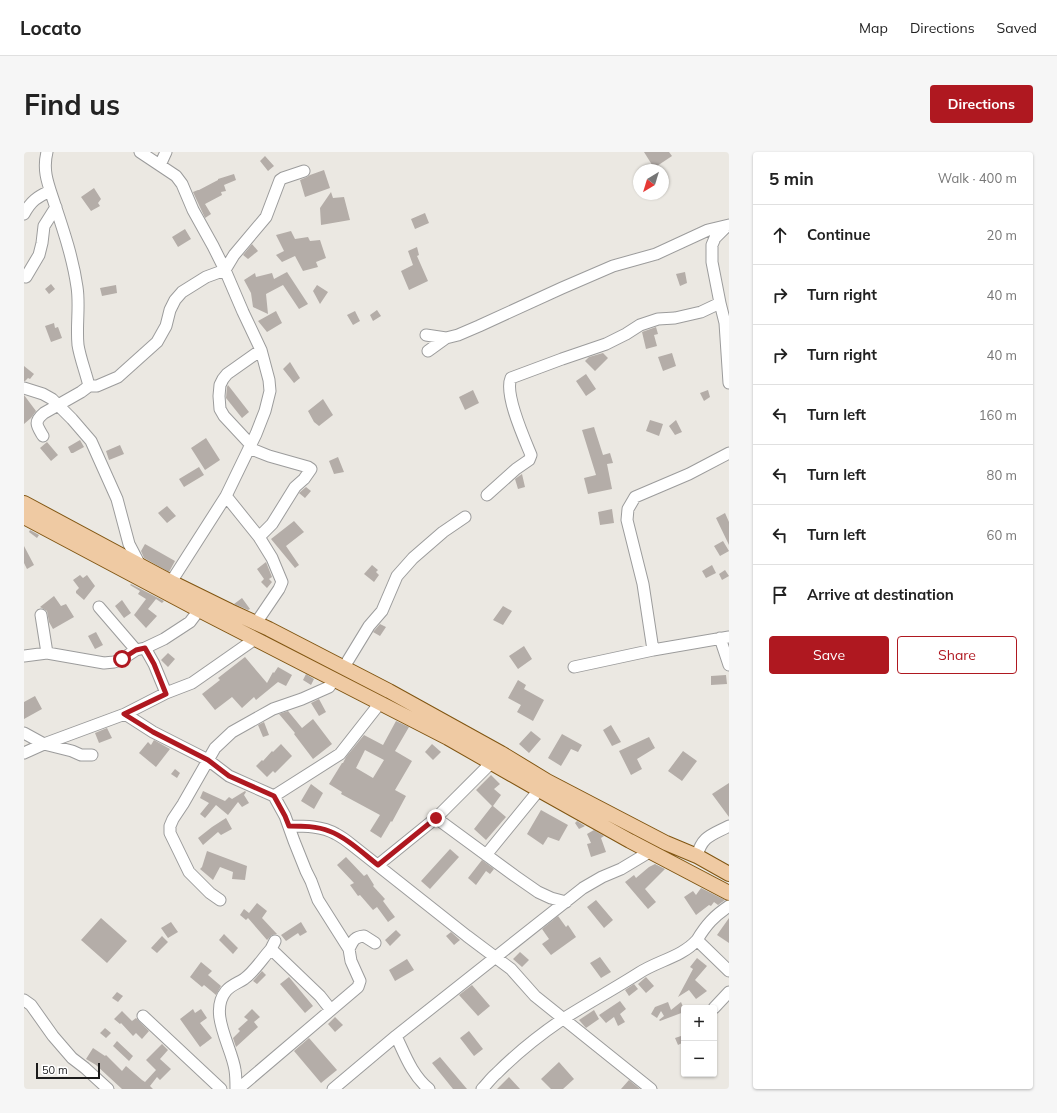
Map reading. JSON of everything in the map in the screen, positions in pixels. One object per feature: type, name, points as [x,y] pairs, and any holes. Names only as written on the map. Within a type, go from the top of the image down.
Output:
[{"type":"main road","points":[[24,503],[171,582],[344,667],[501,753],[547,781],[666,842],[697,856],[729,874]]},
{"type":"main road","points":[[24,517],[199,610],[448,738],[539,790],[729,892]]},
{"type":"street","points":[[47,152],[45,160],[46,176],[68,245],[77,287],[79,307],[78,346],[89,386]]},
{"type":"street","points":[[140,152],[176,176],[182,184],[193,210],[225,270],[261,350],[269,380],[270,391],[265,411],[226,496],[171,582]]},
{"type":"street","points":[[160,164],[166,152]]},
{"type":"street","points":[[43,436],[37,426],[36,421],[38,417],[82,392],[89,386],[98,386],[118,377],[156,342],[166,326],[170,310],[175,300],[182,292],[206,277],[225,270],[234,255],[266,217],[280,180],[304,171]]},
{"type":"street","points":[[24,214],[30,203],[40,195],[50,191]]},
{"type":"street","points":[[26,277],[39,255],[44,226],[56,207]]},
{"type":"street","points":[[728,225],[715,238],[712,245],[712,262],[725,323],[729,382]]},
{"type":"street","points":[[428,351],[446,338],[479,326],[556,290],[613,266],[656,254],[708,230],[728,225]]},
{"type":"street","points":[[487,496],[516,469],[529,460],[531,455],[512,406],[511,378],[606,344],[640,325],[658,319],[674,318],[702,312],[720,302]]},
{"type":"street","points":[[426,335],[446,338]]},
{"type":"street","points":[[259,537],[272,524],[295,487],[311,470],[308,466],[275,458],[250,446],[224,416],[220,409],[219,396],[222,379],[261,350]]},
{"type":"street","points":[[24,388],[43,394],[52,399],[91,442],[117,499],[129,544],[142,567]]},
{"type":"street","points":[[653,650],[643,584],[627,520],[628,509],[635,497],[689,474],[729,453]]},
{"type":"street","points":[[226,496],[259,537],[272,558],[282,582],[279,589],[256,623]]},
{"type":"street","points":[[344,667],[369,626],[382,610],[397,576],[413,558],[443,532],[465,516]]},
{"type":"street","points":[[99,607],[154,664],[166,694]]},
{"type":"street","points":[[24,656],[47,653],[104,663],[114,662],[164,639],[190,622],[199,610]]},
{"type":"street","points":[[41,615],[47,653]]},
{"type":"street","points":[[574,667],[724,637],[729,665]]},
{"type":"street","points":[[24,753],[124,714],[192,683],[255,639]]},
{"type":"street","points":[[220,900],[210,893],[189,872],[170,834],[170,826],[173,819],[215,748],[232,732],[273,709],[302,699],[329,686],[334,680]]},
{"type":"street","points":[[274,796],[340,754],[380,703]]},
{"type":"street","points":[[124,714],[153,732],[208,760],[229,776],[274,796],[285,816],[318,900],[348,949],[351,961],[360,981],[358,987],[237,1089]]},
{"type":"street","points":[[24,733],[44,744],[72,751],[81,755],[92,755]]},
{"type":"street","points":[[378,865],[436,818],[492,762]]},
{"type":"street","points":[[486,855],[539,790]]},
{"type":"street","points":[[436,818],[538,892],[551,898],[566,902]]},
{"type":"street","points":[[289,826],[321,828],[329,830],[343,838],[510,969],[535,996],[651,1089]]},
{"type":"street","points":[[697,856],[699,847],[704,839],[711,834],[729,826]]},
{"type":"street","points":[[333,1089],[396,1036],[583,888],[602,877],[621,869],[651,851]]},
{"type":"street","points":[[482,1089],[513,1059],[563,1019],[645,969],[691,947],[710,922],[729,906]]},
{"type":"street","points":[[348,949],[353,941],[358,937],[364,936],[375,944]]},
{"type":"street","points":[[697,940],[729,971]]},
{"type":"street","points":[[237,1089],[235,1070],[219,1011],[221,1001],[225,992],[234,984],[244,979],[273,945],[320,996],[330,1010]]},
{"type":"street","points":[[717,1005],[729,992]]},
{"type":"street","points":[[24,1000],[30,1005],[53,1036],[72,1058],[108,1089]]},
{"type":"street","points":[[142,1016],[221,1089]]},
{"type":"street","points":[[396,1036],[412,1070],[429,1089]]},
{"type":"building","points":[[644,152],[669,152],[672,156],[660,164],[652,164]]},
{"type":"building","points":[[265,156],[274,166],[268,171],[260,161]]},
{"type":"building","points":[[324,170],[330,188],[305,197],[300,180]]},
{"type":"building","points":[[234,174],[236,180],[224,185],[226,191],[221,192],[222,195],[205,204],[211,214],[205,218],[193,192],[218,179]]},
{"type":"building","points":[[94,188],[101,199],[98,203],[100,206],[91,211],[81,197]]},
{"type":"building","points":[[331,192],[333,198],[344,197],[350,220],[321,225],[320,208]]},
{"type":"building","points":[[425,213],[429,223],[415,229],[411,219]]},
{"type":"building","points":[[185,229],[191,239],[178,247],[172,237]]},
{"type":"building","points":[[291,231],[295,239],[308,237],[310,241],[320,240],[326,258],[316,262],[318,267],[303,271],[295,256],[282,262],[276,255],[284,251],[276,235]]},
{"type":"building","points":[[252,244],[258,251],[248,259],[243,255]]},
{"type":"building","points":[[417,247],[419,255],[417,256],[428,281],[409,290],[401,271],[413,265],[408,251]]},
{"type":"building","points":[[287,272],[308,304],[299,309],[283,285],[266,294],[268,314],[253,307],[251,293],[244,280],[255,273],[256,277],[272,273],[274,279]]},
{"type":"building","points":[[685,272],[687,283],[680,286],[676,274]]},
{"type":"building","points":[[51,284],[55,289],[49,294],[45,289]]},
{"type":"building","points":[[116,285],[117,293],[102,296],[100,288]]},
{"type":"building","points":[[317,285],[328,292],[320,304],[313,291]]},
{"type":"building","points":[[377,310],[381,316],[373,321],[370,315]]},
{"type":"building","points":[[276,311],[282,323],[267,332],[258,321]]},
{"type":"building","points":[[355,311],[360,321],[353,325],[347,315]]},
{"type":"building","points":[[54,323],[55,328],[58,327],[62,338],[51,342],[45,326]]},
{"type":"building","points":[[656,327],[658,334],[654,335],[657,346],[646,349],[642,332]]},
{"type":"building","points":[[603,353],[608,358],[595,371],[585,361],[589,357]]},
{"type":"building","points":[[672,353],[676,366],[663,371],[658,357]]},
{"type":"building","points":[[290,362],[300,378],[294,383],[283,369]]},
{"type":"building","points":[[24,366],[34,374],[30,379],[28,378],[25,381],[24,381]]},
{"type":"building","points":[[586,374],[596,389],[586,396],[576,381]]},
{"type":"building","points":[[228,385],[249,412],[242,418],[226,398]]},
{"type":"building","points":[[473,390],[479,403],[465,410],[459,397]]},
{"type":"building","points":[[708,390],[710,397],[704,401],[700,393]]},
{"type":"building","points":[[24,395],[36,411],[24,424]]},
{"type":"building","points":[[323,399],[333,415],[319,426],[314,422],[308,411]]},
{"type":"building","points":[[650,420],[663,424],[659,436],[646,431]]},
{"type":"building","points":[[676,420],[682,432],[675,435],[669,426]]},
{"type":"building","points":[[594,427],[603,455],[610,453],[613,463],[607,464],[612,489],[588,494],[584,478],[596,475],[582,430]]},
{"type":"building","points":[[206,438],[220,460],[205,470],[191,448]]},
{"type":"building","points":[[80,440],[84,447],[71,453],[68,447]]},
{"type":"building","points":[[47,442],[58,455],[51,461],[40,448]]},
{"type":"building","points":[[120,445],[124,454],[109,460],[106,451]]},
{"type":"building","points":[[338,457],[344,472],[334,474],[329,461]]},
{"type":"building","points":[[199,467],[204,475],[184,487],[179,479]]},
{"type":"building","points":[[522,474],[525,487],[518,489],[515,479]]},
{"type":"building","points":[[306,487],[311,491],[305,498],[299,493]]},
{"type":"building","points":[[167,506],[176,516],[167,523],[158,513]]},
{"type":"building","points":[[612,509],[614,523],[600,525],[598,512]]},
{"type":"building","points":[[725,513],[729,522],[729,545],[716,518]]},
{"type":"building","points":[[294,521],[304,532],[286,546],[299,565],[295,568],[271,539]]},
{"type":"building","points":[[30,530],[39,535],[37,538],[29,532]]},
{"type":"building","points":[[723,541],[729,551],[720,556],[714,546]]},
{"type":"building","points":[[145,544],[175,561],[169,572],[144,558],[141,551]]},
{"type":"building","points":[[24,546],[34,565],[27,569],[24,563]]},
{"type":"building","points":[[266,562],[272,577],[269,579],[272,582],[267,588],[261,582],[264,579],[257,569]]},
{"type":"building","points":[[372,565],[378,570],[376,572],[379,575],[374,582],[364,574]]},
{"type":"building","points":[[712,565],[716,573],[706,578],[702,571]]},
{"type":"building","points":[[725,570],[729,576],[722,580],[719,574]]},
{"type":"building","points":[[80,575],[83,578],[87,575],[95,586],[84,600],[76,593],[79,588],[73,580]]},
{"type":"building","points":[[131,584],[164,601],[162,603],[156,599],[148,609],[157,616],[146,628],[134,615],[146,599],[138,594],[140,591],[130,585]]},
{"type":"building","points":[[54,596],[61,606],[66,604],[74,617],[53,629],[49,622],[47,611],[40,607]]},
{"type":"building","points":[[242,598],[250,609],[248,610],[234,604]]},
{"type":"building","points":[[122,600],[131,613],[124,618],[115,606]]},
{"type":"building","points":[[503,606],[512,611],[503,625],[493,620]]},
{"type":"building","points":[[380,624],[386,627],[380,636],[373,632]]},
{"type":"building","points":[[96,632],[103,645],[95,649],[88,636]]},
{"type":"building","points":[[524,646],[532,659],[518,669],[509,656]]},
{"type":"building","points":[[168,653],[175,659],[168,667],[161,660]]},
{"type":"building","points":[[245,657],[267,683],[273,672],[274,673],[278,667],[292,675],[286,686],[278,682],[256,700],[254,697],[242,708],[232,697],[215,710],[202,694],[220,680],[218,678]]},
{"type":"building","points":[[306,674],[314,679],[311,685],[303,680]]},
{"type":"building","points":[[726,675],[727,684],[711,685],[711,676]]},
{"type":"building","points":[[518,680],[526,685],[524,689],[544,700],[533,721],[517,712],[521,705],[508,698]]},
{"type":"building","points":[[35,696],[42,709],[24,719],[24,702]]},
{"type":"building","points":[[319,699],[326,712],[319,716],[311,703]]},
{"type":"building","points":[[288,711],[302,728],[313,719],[332,744],[313,759],[294,734],[295,733],[279,714]]},
{"type":"building","points":[[396,721],[409,727],[395,751],[412,761],[395,790],[406,796],[392,822],[391,821],[381,838],[370,831],[380,815],[341,794],[342,792],[329,784],[346,757],[364,735],[383,745]],"holes":[[[365,750],[384,760],[373,778],[356,768]]]},
{"type":"building","points":[[264,722],[269,735],[263,737],[258,725]]},
{"type":"building","points":[[611,725],[621,742],[612,746],[603,730]]},
{"type":"building","points":[[107,728],[112,738],[99,743],[95,733]]},
{"type":"building","points":[[531,731],[541,739],[529,753],[519,744]]},
{"type":"building","points":[[562,734],[582,745],[578,752],[571,749],[561,766],[548,758]]},
{"type":"building","points":[[649,737],[655,748],[637,759],[642,769],[631,775],[619,751]]},
{"type":"building","points":[[154,740],[170,749],[156,767],[139,753],[148,742],[151,745]]},
{"type":"building","points":[[281,744],[292,756],[275,773],[273,771],[267,777],[256,766]]},
{"type":"building","points":[[432,744],[441,752],[433,760],[425,752]]},
{"type":"building","points":[[683,751],[697,761],[682,781],[668,771]]},
{"type":"building","points":[[175,769],[180,773],[177,778],[171,774]]},
{"type":"building","points":[[491,775],[500,784],[494,789],[501,795],[493,806],[506,817],[486,840],[474,829],[492,806],[476,790]]},
{"type":"building","points":[[729,783],[729,817],[712,794]]},
{"type":"building","points":[[311,784],[323,793],[314,809],[301,801]]},
{"type":"building","points":[[203,791],[225,801],[229,797],[232,799],[245,791],[246,792],[244,795],[249,803],[242,807],[238,802],[228,815],[216,805],[205,818],[200,814],[209,803],[200,798]]},
{"type":"building","points":[[541,810],[568,825],[559,841],[548,837],[543,845],[527,834]]},
{"type":"building","points":[[226,818],[232,829],[221,835],[218,832],[203,845],[198,838]]},
{"type":"building","points":[[577,821],[585,826],[579,829],[575,823]]},
{"type":"building","points":[[594,830],[604,836],[601,838],[606,852],[591,857],[587,844],[591,843],[587,834]]},
{"type":"building","points":[[450,849],[459,857],[430,889],[421,881]]},
{"type":"building","points":[[207,851],[247,866],[245,880],[232,879],[233,872],[220,867],[213,880],[200,869]]},
{"type":"building","points":[[346,857],[364,876],[367,874],[374,885],[373,886],[385,899],[383,901],[395,917],[388,922],[377,907],[373,910],[360,895],[358,896],[350,885],[354,883],[337,865]]},
{"type":"building","points":[[482,860],[494,869],[490,874],[486,871],[476,885],[468,878]]},
{"type":"building","points":[[655,864],[665,869],[645,889],[656,902],[648,909],[625,882],[634,875],[636,878]]},
{"type":"building","points":[[701,888],[725,900],[718,905],[714,902],[711,906],[709,905],[696,915],[684,897],[693,891],[696,895]]},
{"type":"building","points":[[596,900],[613,920],[604,928],[587,907]]},
{"type":"building","points":[[257,903],[267,911],[262,918],[277,934],[272,935],[267,940],[248,918],[246,920],[240,915],[244,909],[249,913]]},
{"type":"building","points":[[558,916],[566,927],[568,925],[576,937],[551,955],[542,944],[549,939],[542,929]]},
{"type":"building","points":[[101,918],[127,941],[107,963],[81,940]]},
{"type":"building","points":[[729,918],[729,943],[717,935]]},
{"type":"building","points":[[171,922],[178,932],[168,938],[161,928]]},
{"type":"building","points":[[301,922],[307,932],[300,936],[298,933],[286,941],[281,935]]},
{"type":"building","points":[[396,930],[401,935],[390,946],[385,940]]},
{"type":"building","points":[[451,932],[460,940],[454,945],[446,936]]},
{"type":"building","points":[[224,934],[238,948],[233,954],[219,940]]},
{"type":"building","points":[[162,936],[168,942],[157,953],[151,948]]},
{"type":"building","points":[[520,952],[529,960],[522,967],[513,959]]},
{"type":"building","points":[[600,957],[611,972],[601,978],[590,963]]},
{"type":"building","points":[[697,958],[707,966],[695,980],[707,991],[696,999],[689,990],[678,997],[693,969],[690,967]]},
{"type":"building","points":[[407,959],[414,970],[395,981],[389,970]]},
{"type":"building","points":[[201,962],[212,971],[208,975],[221,986],[216,995],[204,985],[202,987],[190,977]]},
{"type":"building","points":[[262,971],[266,975],[257,984],[253,981]]},
{"type":"building","points":[[289,977],[313,1006],[305,1013],[280,984]]},
{"type":"building","points":[[646,977],[654,986],[646,993],[638,984]]},
{"type":"building","points":[[634,984],[638,989],[629,996],[625,990]]},
{"type":"building","points":[[472,985],[490,1006],[478,1016],[459,995]]},
{"type":"building","points":[[117,992],[123,996],[118,1002],[112,998]]},
{"type":"building","points":[[620,1001],[626,1009],[620,1014],[625,1022],[618,1026],[614,1017],[606,1023],[599,1015]]},
{"type":"building","points":[[668,1002],[671,1010],[681,1002],[682,1005],[681,1005],[681,1013],[660,1021],[659,1020],[664,1016],[661,1011],[657,1018],[651,1014],[655,1007]]},
{"type":"building","points":[[193,1009],[195,1013],[201,1009],[207,1018],[200,1023],[212,1038],[200,1047],[180,1019]]},
{"type":"building","points":[[252,1009],[260,1017],[254,1022],[258,1027],[236,1047],[233,1038],[240,1031],[238,1029],[248,1020],[244,1017]]},
{"type":"building","points":[[594,1010],[599,1019],[586,1028],[579,1020]]},
{"type":"building","points":[[122,1011],[132,1021],[136,1018],[149,1031],[142,1039],[136,1033],[133,1036],[121,1023],[120,1024],[114,1019]]},
{"type":"building","points":[[335,1017],[343,1025],[335,1032],[328,1024]]},
{"type":"building","points":[[105,1028],[111,1033],[106,1038],[100,1033]]},
{"type":"building","points":[[469,1031],[483,1049],[474,1056],[460,1038]]},
{"type":"building","points":[[681,1036],[681,1044],[678,1045],[675,1038]]},
{"type":"building","points":[[309,1038],[337,1070],[321,1083],[294,1051]]},
{"type":"building","points":[[117,1041],[133,1056],[129,1061],[113,1046]]},
{"type":"building","points":[[162,1044],[168,1050],[160,1059],[171,1069],[160,1080],[157,1077],[150,1086],[153,1089],[122,1089],[96,1065],[86,1059],[93,1048],[105,1056],[106,1055],[122,1071],[126,1066],[145,1082],[156,1070],[146,1060]]},
{"type":"building","points":[[440,1057],[467,1089],[453,1089],[432,1063]]},
{"type":"building","points":[[559,1062],[574,1079],[563,1089],[551,1089],[541,1079]]},
{"type":"building","points":[[509,1077],[520,1089],[497,1089]]},
{"type":"building","points":[[629,1080],[640,1089],[621,1089]]},
{"type":"route","points":[[122,659],[136,650],[145,648],[154,664],[166,694],[124,714],[153,732],[208,760],[229,776],[274,796],[289,826],[329,830],[338,834],[378,865],[436,818]]}]
